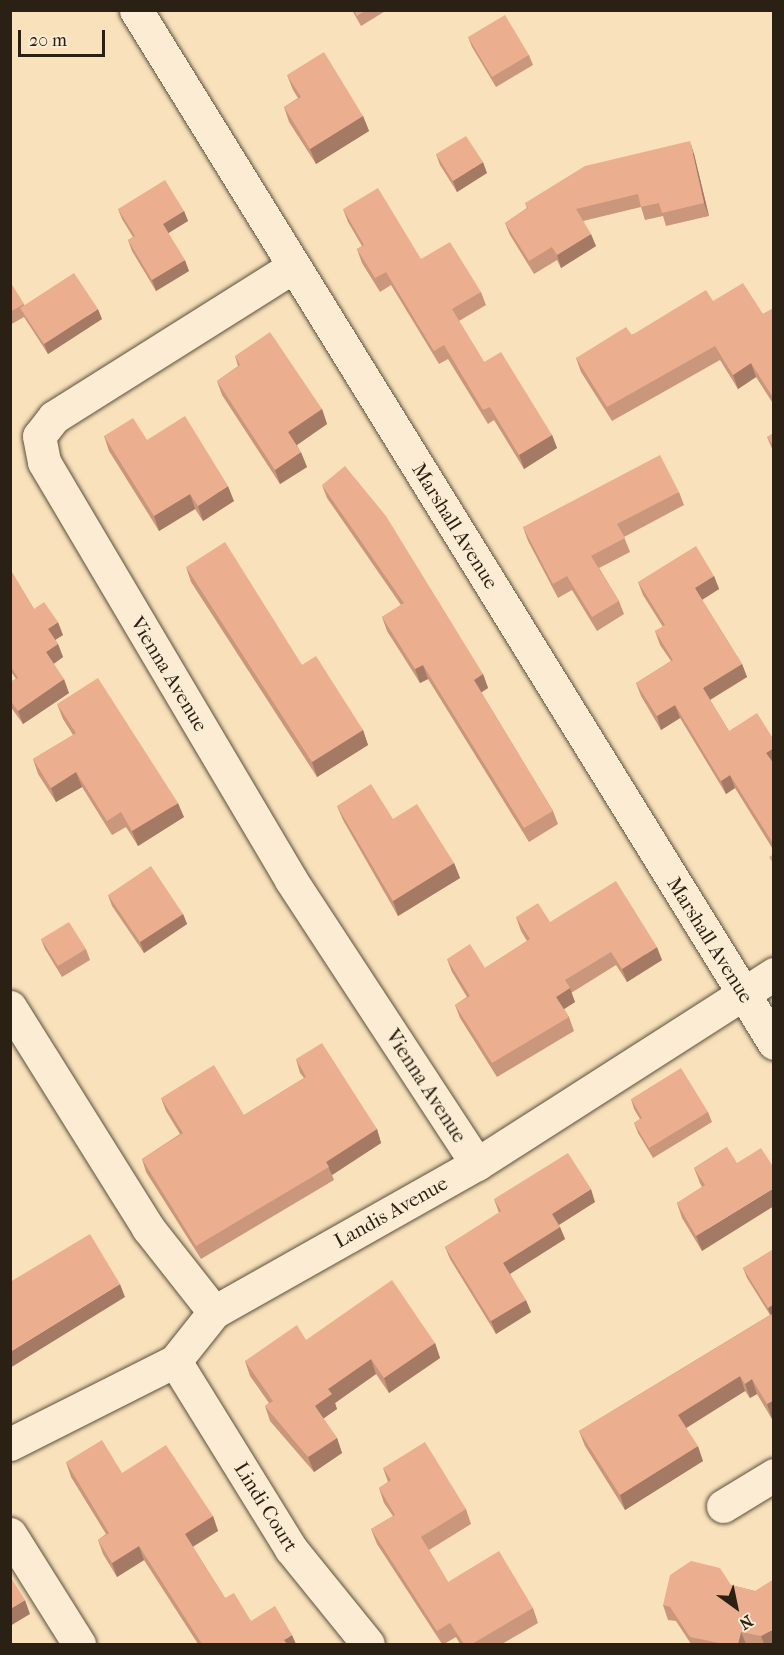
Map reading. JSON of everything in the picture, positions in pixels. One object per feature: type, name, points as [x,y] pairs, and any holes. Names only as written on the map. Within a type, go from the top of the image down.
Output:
[{"type":"street","name":"Marshall Avenue","points":[[136,10],[774,1043]]},
{"type":"street","name":"Vienna Avenue","points":[[294,266],[54,417],[39,436],[44,462],[291,880],[477,1164]]},
{"type":"street","name":"Landis Avenue","points":[[10,1443],[175,1361],[213,1312],[477,1164],[774,974]]},
{"type":"street","points":[[10,1007],[148,1228],[213,1312]]},
{"type":"street","name":"Lindi Court","points":[[175,1361],[291,1549],[368,1644]]},
{"type":"street","points":[[723,1506],[774,1475]]},
{"type":"street","points":[[10,1534],[80,1644]]},
{"type":"building","points":[[354,10],[366,10],[357,16]]},
{"type":"building","points":[[505,15],[529,55],[492,77],[468,37]]},
{"type":"building","points":[[324,52],[363,116],[310,149],[284,107],[301,97],[287,75]]},
{"type":"building","points":[[466,136],[483,162],[453,181],[436,154]]},
{"type":"building","points":[[690,141],[704,203],[662,213],[659,203],[641,207],[638,194],[576,209],[591,234],[557,255],[552,247],[529,261],[505,223],[528,208],[525,203],[585,166]]},
{"type":"building","points":[[165,180],[184,211],[163,224],[185,260],[152,280],[128,240],[135,236],[118,209]]},
{"type":"building","points":[[378,188],[421,259],[450,242],[481,292],[452,309],[484,362],[501,352],[552,435],[519,455],[490,407],[483,410],[444,345],[434,351],[386,272],[375,278],[357,249],[364,245],[343,209]]},
{"type":"building","points":[[74,273],[98,309],[44,344],[20,308]]},
{"type":"building","points":[[10,282],[24,304],[10,312]]},
{"type":"building","points":[[743,283],[763,314],[774,308],[774,399],[751,363],[733,375],[715,346],[607,407],[576,358],[626,327],[632,335],[706,290],[713,301]]},
{"type":"building","points":[[270,332],[322,409],[288,432],[301,452],[275,470],[217,381],[240,365],[235,356]]},
{"type":"building","points":[[185,416],[228,486],[198,506],[190,494],[154,516],[104,436],[133,418],[147,440]]},
{"type":"building","points":[[774,433],[774,447],[767,437]]},
{"type":"building","points":[[660,455],[679,492],[617,524],[625,538],[591,556],[619,601],[592,617],[567,576],[553,584],[523,527]]},
{"type":"building","points":[[345,466],[386,516],[483,674],[474,680],[553,811],[524,828],[423,665],[415,669],[382,617],[404,603],[322,485]]},
{"type":"building","points":[[225,542],[302,665],[316,656],[363,730],[312,762],[186,567]]},
{"type":"building","points":[[696,546],[714,576],[695,588],[742,664],[703,688],[729,731],[757,713],[774,740],[774,748],[766,753],[774,764],[774,845],[730,775],[721,781],[675,705],[657,716],[636,683],[673,660],[655,631],[665,625],[638,582]]},
{"type":"building","points":[[10,569],[34,609],[44,602],[58,622],[48,629],[58,644],[46,652],[64,679],[18,711],[10,700],[10,682],[18,678],[10,665]]},
{"type":"building","points":[[98,678],[178,803],[132,831],[121,812],[107,821],[76,772],[51,788],[33,759],[76,733],[57,704]]},
{"type":"building","points":[[371,784],[393,819],[417,804],[454,863],[393,901],[337,806]]},
{"type":"building","points":[[774,854],[774,865],[769,857]]},
{"type":"building","points":[[151,866],[183,914],[140,942],[108,895]]},
{"type":"building","points":[[616,881],[657,947],[622,969],[611,952],[565,980],[570,988],[556,997],[569,1017],[492,1063],[455,1005],[470,996],[447,959],[470,944],[485,968],[530,939],[516,917],[538,903],[550,922]]},
{"type":"building","points":[[69,922],[86,949],[58,966],[41,939]]},
{"type":"building","points":[[322,1043],[377,1129],[326,1162],[329,1167],[196,1246],[142,1159],[183,1133],[161,1098],[214,1065],[244,1115],[306,1077],[296,1059]]},
{"type":"building","points":[[681,1068],[708,1112],[649,1148],[634,1123],[642,1118],[631,1099]]},
{"type":"building","points":[[727,1147],[737,1163],[761,1148],[774,1168],[774,1188],[696,1236],[677,1203],[705,1185],[694,1168]]},
{"type":"building","points":[[568,1153],[591,1189],[552,1214],[560,1227],[503,1263],[526,1300],[491,1321],[445,1247],[501,1211],[494,1199]]},
{"type":"building","points":[[90,1234],[120,1284],[10,1352],[10,1282]]},
{"type":"building","points":[[774,1249],[774,1304],[768,1308],[743,1268]]},
{"type":"building","points":[[392,1280],[435,1343],[384,1378],[371,1359],[328,1389],[332,1394],[315,1406],[337,1438],[308,1457],[265,1406],[273,1401],[245,1361],[297,1325],[306,1340]]},
{"type":"building","points":[[774,1313],[774,1400],[767,1404],[752,1379],[745,1384],[740,1376],[678,1415],[698,1446],[620,1495],[579,1431]]},
{"type":"building","points":[[102,1440],[122,1473],[166,1445],[213,1516],[185,1534],[225,1598],[234,1593],[251,1621],[275,1606],[292,1635],[284,1640],[287,1644],[202,1644],[139,1546],[112,1563],[98,1540],[109,1533],[66,1462]]},
{"type":"building","points":[[425,1442],[466,1509],[421,1537],[448,1582],[499,1551],[533,1608],[472,1644],[464,1644],[450,1623],[437,1631],[371,1529],[395,1515],[379,1488],[391,1480],[383,1468]]},
{"type":"building","points":[[691,1561],[720,1568],[731,1585],[755,1591],[774,1579],[774,1629],[761,1636],[741,1632],[738,1644],[724,1644],[690,1637],[670,1607],[663,1605],[670,1575]]},
{"type":"building","points":[[10,1576],[25,1600],[10,1609]]}]
